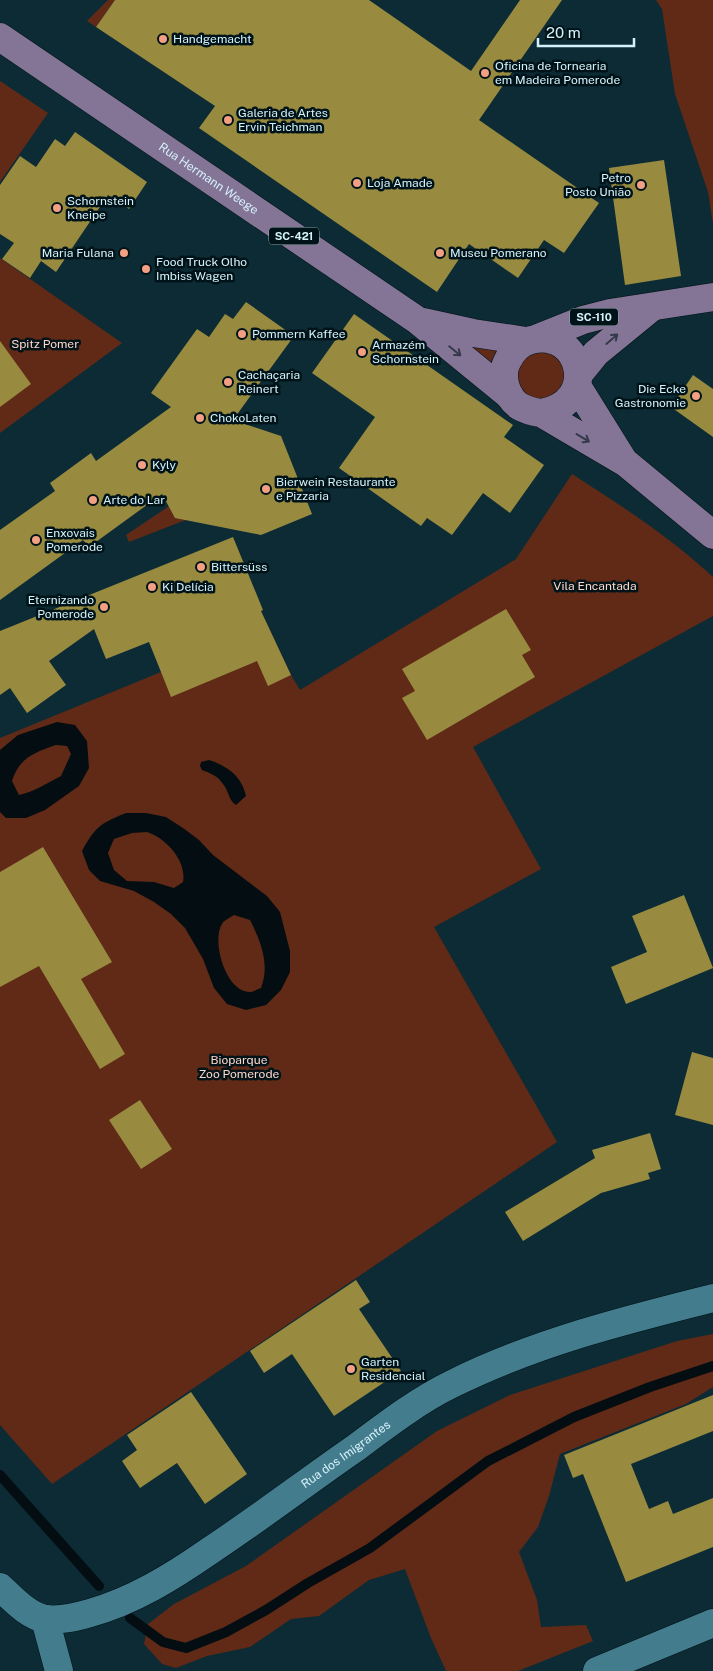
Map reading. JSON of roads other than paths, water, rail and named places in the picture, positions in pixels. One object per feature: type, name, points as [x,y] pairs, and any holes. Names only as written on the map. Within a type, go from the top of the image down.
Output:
[{"type":"main road","name":"Rua Hermann Weege","points":[[0,37],[417,320],[510,396]]},
{"type":"main road","name":"SC-110","points":[[532,340],[583,320],[610,313],[713,297]]},
{"type":"main road","name":"SC-110","points":[[578,380],[596,353],[652,307]]},
{"type":"main road","name":"Rua Hermann Weege","points":[[417,320],[473,333],[532,340]]},
{"type":"main road","points":[[578,380],[572,396],[563,405],[553,411],[541,413],[529,411],[518,406],[510,396],[505,386],[505,365],[517,347],[532,340],[551,339],[562,344],[576,362],[578,380],[626,463]]},
{"type":"main road","points":[[541,413],[626,463],[713,535]]},
{"type":"street","name":"Rua dos Imigrantes","points":[[0,1587],[26,1611],[45,1619],[72,1618],[108,1608],[149,1589],[189,1565],[396,1418],[450,1385],[502,1361],[569,1338],[713,1298]]},
{"type":"street","points":[[45,1619],[59,1671]]},
{"type":"street","points":[[597,1671],[713,1623]]},
{"type":"waterway","points":[[130,1618],[163,1642],[186,1648],[226,1632],[370,1548],[488,1461],[574,1417],[650,1387],[713,1366]]},
{"type":"waterway","points":[[0,1475],[99,1586]]},
{"type":"place","name":"Handgemacht","points":[[163,39]]},
{"type":"place","name":"Oficina de Tornearia em Madeira Pomerode","points":[[485,73]]},
{"type":"place","name":"Galeria de Artes Ervin Teichman","points":[[228,120]]},
{"type":"place","name":"Loja Amade","points":[[357,183]]},
{"type":"place","name":"Petro Posto União","points":[[641,185]]},
{"type":"place","name":"Schornstein Kneipe","points":[[57,208]]},
{"type":"place","name":"Maria Fulana","points":[[124,253]]},
{"type":"place","name":"Museu Pomerano","points":[[440,253]]},
{"type":"place","name":"Food Truck Olho Imbiss Wagen","points":[[146,269]]},
{"type":"place","name":"Pommern Kaffee","points":[[242,334]]},
{"type":"place","name":"Armazém Schornstein","points":[[362,352]]},
{"type":"place","name":"Cachaçaria Reinert","points":[[228,382]]},
{"type":"place","name":"Die Ecke Gastronomie","points":[[696,396]]},
{"type":"place","name":"ChokoLaten","points":[[200,418]]},
{"type":"place","name":"Kyly","points":[[142,465]]},
{"type":"place","name":"Bierwein Restaurante e Pizzaria","points":[[266,489]]},
{"type":"place","name":"Arte do Lar","points":[[93,500]]},
{"type":"place","name":"Enxovais Pomerode","points":[[36,540]]},
{"type":"place","name":"Bittersüss","points":[[201,567]]},
{"type":"place","name":"Ki Delícia","points":[[152,587]]},
{"type":"place","name":"Eternizando Pomerode","points":[[104,607]]},
{"type":"place","name":"Garten Residencial","points":[[351,1369]]},
{"type":"park label","name":"Spitz Pomer","points":[[45,344]]},
{"type":"park label","name":"Vila Encantada","points":[[595,586]]},
{"type":"park label","name":"Bioparque Zoo Pomerode","points":[[239,1067]]}]
